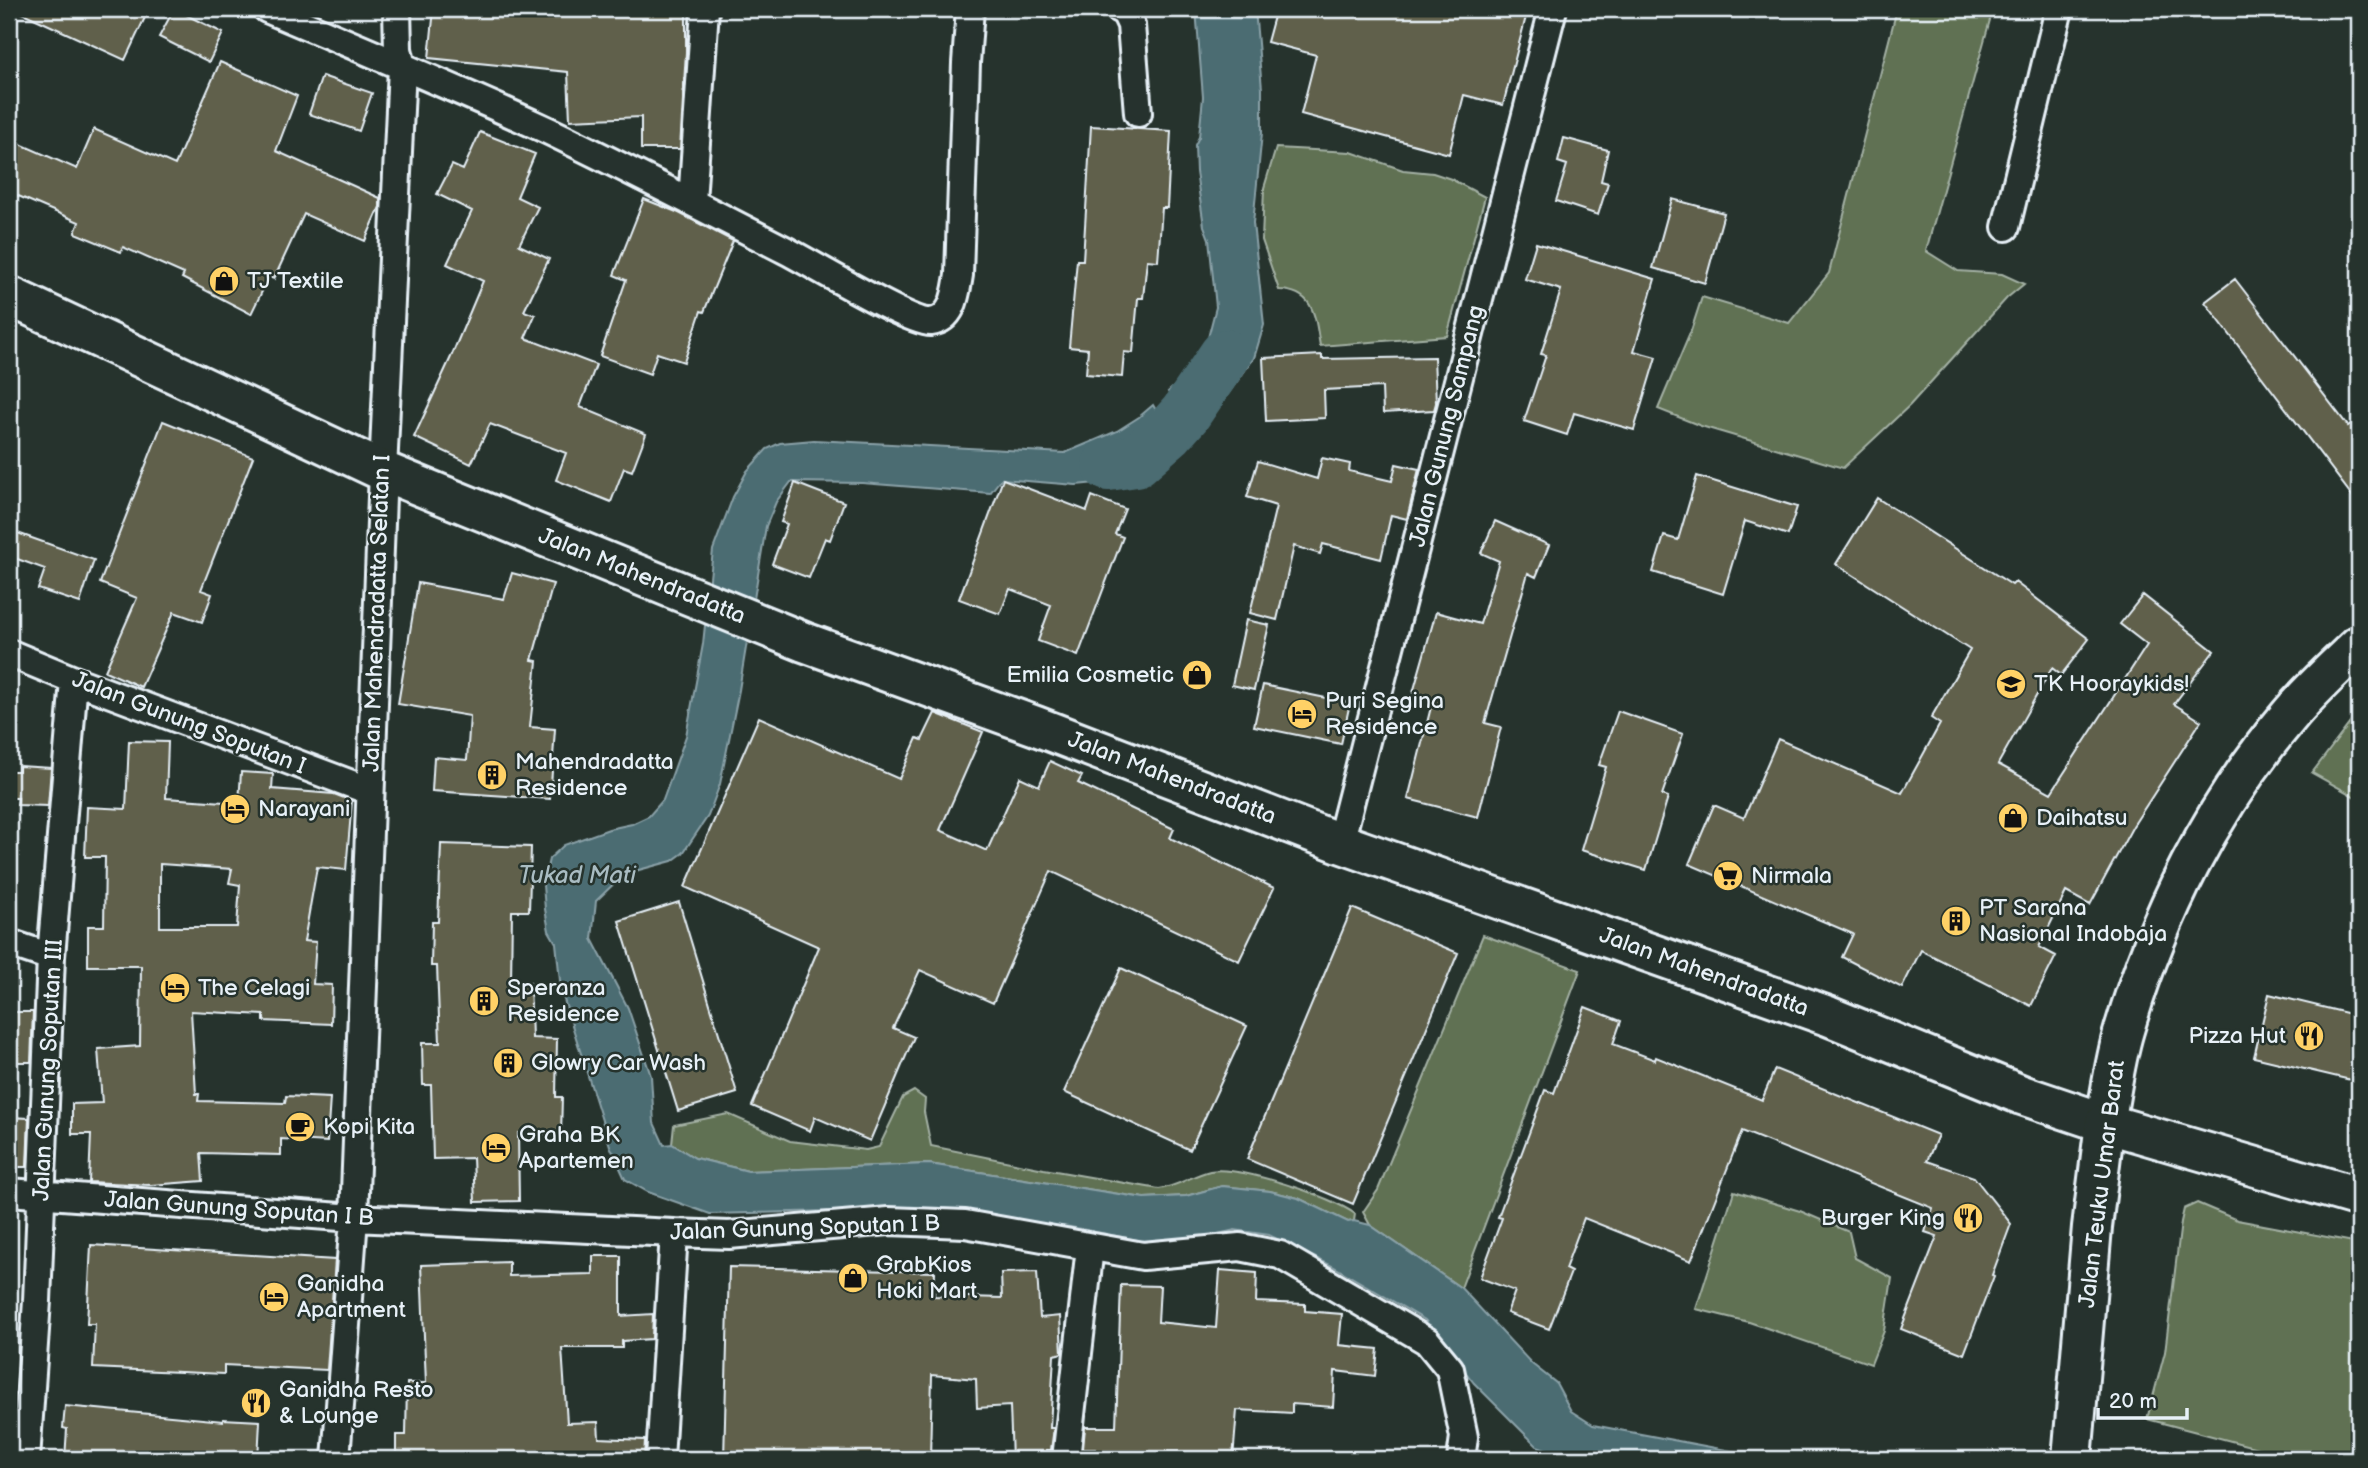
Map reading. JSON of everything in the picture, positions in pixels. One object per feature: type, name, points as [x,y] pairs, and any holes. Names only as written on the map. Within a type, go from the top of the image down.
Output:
[{"type":"main road","name":"Jalan Mahendradatta","points":[[9,296],[383,471],[804,642],[1036,726],[1340,843],[1828,1016],[2022,1095],[2105,1124],[2359,1196]]},
{"type":"main road","name":"Jalan Teuku Umar Barat","points":[[2072,1459],[2092,1227],[2105,1124],[2123,1033],[2143,973],[2177,890],[2208,831],[2257,757],[2289,715],[2359,645]]},
{"type":"street","points":[[267,9],[547,131],[692,202],[909,317],[931,322],[948,312],[954,301],[959,275],[965,63],[970,9]]},
{"type":"street","name":"Jalan Mahendradatta Selatan I","points":[[336,1459],[354,1218],[401,67],[397,9]]},
{"type":"street","points":[[692,202],[705,9]]},
{"type":"street","points":[[1119,9],[1125,12],[1131,25],[1138,113]]},
{"type":"street","name":"Jalan Gunung Sampang","points":[[1340,843],[1553,9]]},
{"type":"street","points":[[2006,227],[2059,9]]},
{"type":"street","name":"Jalan Gunung Soputan I","points":[[9,653],[370,792]]},
{"type":"street","name":"Jalan Gunung Soputan III","points":[[26,1459],[42,1195],[51,957],[74,680]]},
{"type":"street","points":[[9,943],[51,957]]},
{"type":"street","name":"Jalan Gunung Soputan I B","points":[[9,1192],[354,1218],[729,1235],[889,1221],[965,1224],[1143,1256],[1240,1247],[1280,1255],[1427,1341],[1450,1369],[1463,1448]]},
{"type":"street","points":[[660,1459],[674,1233]]},
{"type":"street","points":[[1066,1459],[1090,1247]]},
{"type":"green space","points":[[1897,9],[1993,9],[1926,251],[1958,271],[2002,274],[2024,284],[2007,298],[1910,405],[1843,468],[1701,426],[1658,409],[1691,331],[1702,297],[1789,323],[1829,273]]},
{"type":"green space","points":[[1276,148],[1351,152],[1403,170],[1433,173],[1451,179],[1485,197],[1447,336],[1320,346],[1311,308],[1300,295],[1279,290],[1262,240],[1264,188]]},
{"type":"green space","points":[[2359,711],[2359,799],[2312,773]]},
{"type":"green space","points":[[1483,935],[1580,970],[1461,1288],[1370,1225],[1363,1212],[1378,1190]]},
{"type":"green space","points":[[914,1091],[925,1099],[924,1112],[931,1146],[1159,1189],[1210,1171],[1241,1173],[1262,1177],[1327,1199],[1355,1214],[1354,1221],[1348,1222],[1298,1198],[1270,1191],[1222,1186],[1186,1196],[1144,1198],[929,1164],[748,1171],[695,1158],[672,1144],[674,1125],[728,1114],[790,1141],[866,1150],[879,1147],[903,1097]]},
{"type":"green space","points":[[1734,1191],[1800,1211],[1849,1232],[1855,1258],[1892,1278],[1884,1331],[1871,1364],[1749,1322],[1696,1309]]},
{"type":"green space","points":[[2197,1203],[2237,1220],[2359,1243],[2359,1459],[2300,1459],[2147,1419],[2165,1352],[2184,1209]]},
{"type":"water","points":[[1196,9],[1255,9],[1262,89],[1262,133],[1253,223],[1264,325],[1254,358],[1198,436],[1168,392],[1202,361],[1216,307],[1209,239],[1204,226],[1196,172],[1195,145],[1199,137],[1203,97]]},
{"type":"water","name":"Tukad Mati","points":[[1153,405],[1181,454],[1144,476],[1076,485],[1001,479],[990,493],[862,483],[791,482],[776,502],[766,526],[739,690],[720,784],[708,816],[683,853],[672,861],[624,874],[596,901],[592,939],[628,1008],[651,1076],[654,1123],[664,1145],[672,1144],[695,1158],[748,1171],[929,1164],[1144,1198],[1186,1196],[1222,1186],[1270,1191],[1298,1198],[1348,1222],[1370,1225],[1461,1288],[1532,1364],[1556,1383],[1571,1411],[1593,1425],[1774,1459],[1574,1459],[1537,1446],[1474,1383],[1425,1320],[1334,1267],[1269,1235],[1235,1230],[1192,1240],[1148,1242],[1070,1227],[962,1215],[831,1211],[710,1214],[648,1192],[625,1179],[610,1146],[561,990],[556,943],[549,931],[543,885],[549,859],[564,845],[632,824],[649,816],[663,800],[686,736],[703,644],[713,550],[733,497],[747,471],[767,449],[780,443],[814,440],[1065,453],[1117,431]]},
{"type":"building","points":[[14,9],[149,9],[125,60]]},
{"type":"building","points":[[174,9],[223,33],[209,62],[159,37]]},
{"type":"building","points":[[434,9],[686,11],[680,149],[641,149],[641,117],[570,120],[568,72],[429,58]]},
{"type":"building","points":[[1276,9],[1528,9],[1503,105],[1464,95],[1449,154],[1301,114],[1316,55],[1267,42]]},
{"type":"building","points":[[220,62],[297,96],[276,151],[380,198],[380,207],[365,241],[304,214],[274,279],[269,277],[251,314],[182,278],[184,274],[123,247],[121,252],[75,233],[79,222],[9,192],[9,139],[77,169],[94,129],[175,165]]},
{"type":"building","points":[[322,76],[372,93],[359,131],[309,114]]},
{"type":"building","points":[[1091,126],[1171,131],[1167,208],[1162,208],[1158,261],[1147,260],[1143,298],[1138,298],[1133,353],[1124,352],[1122,377],[1086,374],[1088,349],[1069,347],[1077,260],[1083,260]]},
{"type":"building","points":[[480,132],[535,154],[517,197],[538,207],[519,245],[549,259],[524,311],[535,315],[525,338],[596,365],[580,407],[646,434],[632,471],[624,468],[611,502],[556,480],[566,453],[490,424],[471,464],[414,437],[483,281],[447,264],[472,211],[437,194],[452,165],[463,170]]},
{"type":"building","points":[[1564,138],[1608,150],[1601,181],[1608,183],[1598,215],[1556,201],[1567,165],[1558,162]]},
{"type":"building","points":[[644,199],[679,213],[733,241],[704,312],[701,311],[684,362],[657,353],[650,374],[600,356],[626,280],[614,275]]},
{"type":"building","points":[[1672,199],[1724,213],[1705,283],[1653,268]]},
{"type":"building","points":[[1536,243],[1655,279],[1634,351],[1656,357],[1634,430],[1574,413],[1567,435],[1524,421],[1546,355],[1541,354],[1561,290],[1525,279]]},
{"type":"building","points":[[2235,279],[2348,426],[2359,418],[2359,505],[2205,302]]},
{"type":"building","points":[[1322,355],[1322,359],[1434,357],[1434,410],[1383,413],[1382,387],[1324,390],[1325,418],[1266,421],[1263,358]]},
{"type":"building","points":[[163,421],[253,457],[201,590],[212,594],[202,622],[174,612],[141,687],[105,671],[137,598],[100,583]]},
{"type":"building","points":[[1322,458],[1350,464],[1349,471],[1392,481],[1396,464],[1419,469],[1407,519],[1391,515],[1381,559],[1323,544],[1320,554],[1294,546],[1277,620],[1250,613],[1276,506],[1247,497],[1258,461],[1317,479]]},
{"type":"building","points":[[1697,476],[1797,507],[1788,535],[1745,521],[1723,594],[1653,572],[1664,536],[1678,540]]},
{"type":"building","points":[[1003,479],[1087,511],[1092,496],[1125,509],[1115,534],[1123,537],[1078,656],[1038,641],[1051,605],[1010,589],[1000,614],[959,599]]},
{"type":"building","points":[[795,483],[844,502],[830,540],[825,538],[809,578],[772,564],[787,524],[781,522]]},
{"type":"building","points":[[1877,498],[2012,585],[2015,582],[2089,639],[2061,675],[2052,668],[1998,764],[2051,793],[2147,645],[2120,624],[2143,595],[2214,651],[2174,704],[2201,721],[2133,826],[2090,905],[2066,892],[2039,947],[2056,956],[2031,1006],[1921,950],[1902,988],[1842,957],[1853,934],[1689,864],[1714,805],[1744,818],[1778,739],[1902,793],[1940,724],[1931,718],[1970,650],[1836,564]]},
{"type":"building","points":[[1495,521],[1549,545],[1536,577],[1528,573],[1485,723],[1501,727],[1478,817],[1408,799],[1433,699],[1413,693],[1436,612],[1480,624],[1499,561],[1481,553]]},
{"type":"building","points":[[9,530],[94,560],[80,603],[38,589],[45,569],[9,556]]},
{"type":"building","points":[[512,573],[553,584],[532,660],[537,661],[530,727],[555,729],[550,799],[432,791],[434,757],[467,760],[470,716],[398,704],[418,583],[504,599]]},
{"type":"building","points":[[1246,620],[1269,625],[1254,690],[1232,685]]},
{"type":"building","name":"Puri Segina Residence","points":[[1263,685],[1350,703],[1341,744],[1254,726]]},
{"type":"building","points":[[1618,711],[1683,734],[1662,795],[1668,797],[1646,870],[1581,850],[1606,767],[1599,765]]},
{"type":"building","points":[[935,713],[983,732],[940,830],[987,851],[1020,777],[1039,786],[1050,761],[1082,776],[1078,783],[1174,829],[1170,838],[1274,888],[1239,961],[1051,871],[993,1003],[920,970],[893,1028],[914,1037],[870,1141],[815,1117],[810,1131],[752,1106],[819,947],[685,887],[759,717],[899,779],[917,738],[922,740]]},
{"type":"building","points":[[129,741],[168,742],[166,798],[239,803],[241,772],[273,774],[272,789],[334,794],[352,801],[346,870],[317,867],[304,941],[316,942],[313,984],[332,985],[331,1024],[264,1021],[264,1015],[191,1011],[198,1101],[285,1103],[286,1096],[330,1098],[327,1142],[281,1139],[281,1155],[201,1153],[203,1181],[151,1185],[89,1182],[91,1134],[72,1134],[72,1104],[102,1103],[98,1049],[140,1046],[141,966],[88,966],[88,926],[104,926],[105,857],[85,857],[87,807],[126,809]],"holes":[[[160,864],[232,869],[229,883],[240,885],[237,927],[160,927]]]},
{"type":"building","points":[[19,766],[51,768],[48,806],[17,805],[18,798],[9,798],[9,771],[19,771]]},
{"type":"building","points":[[441,844],[531,847],[529,911],[512,911],[511,982],[530,982],[532,1038],[557,1039],[556,1097],[562,1097],[561,1135],[518,1133],[519,1201],[475,1202],[473,1158],[433,1159],[431,1085],[423,1085],[422,1043],[440,1043],[437,966],[431,966],[432,922],[438,922]]},
{"type":"building","points":[[679,902],[737,1093],[678,1111],[619,921]]},
{"type":"building","points":[[1352,908],[1458,953],[1353,1204],[1247,1159]]},
{"type":"building","points":[[1121,968],[1247,1026],[1190,1150],[1064,1092]]},
{"type":"building","name":"Pizza Hut","points":[[2269,994],[2359,1016],[2359,1082],[2254,1057]]},
{"type":"building","points":[[1585,1007],[1621,1021],[1613,1044],[1655,1060],[1656,1057],[1762,1100],[1775,1069],[1938,1135],[1927,1161],[1974,1177],[2011,1224],[1964,1354],[1901,1329],[1937,1236],[1925,1232],[1933,1208],[1742,1131],[1691,1261],[1584,1218],[1565,1269],[1571,1272],[1549,1329],[1507,1313],[1515,1291],[1480,1278],[1502,1218],[1498,1217],[1545,1090],[1554,1093]]},
{"type":"building","points":[[9,1012],[33,1012],[31,1062],[9,1062]]},
{"type":"building","points":[[9,1117],[29,1118],[27,1167],[9,1167]]},
{"type":"building","points":[[91,1245],[335,1260],[327,1370],[224,1365],[224,1374],[93,1368],[95,1324],[87,1324]]},
{"type":"building","points":[[593,1256],[621,1256],[621,1316],[653,1314],[652,1339],[622,1341],[622,1348],[562,1348],[567,1423],[598,1422],[599,1438],[645,1440],[644,1459],[556,1459],[556,1452],[498,1454],[498,1458],[396,1459],[396,1435],[406,1435],[407,1383],[426,1383],[421,1265],[509,1262],[509,1276],[593,1274]]},
{"type":"building","points":[[729,1267],[935,1272],[934,1296],[1002,1298],[1001,1273],[1037,1272],[1040,1318],[1060,1316],[1062,1353],[1054,1355],[1050,1428],[1054,1428],[1047,1459],[1012,1459],[1010,1406],[977,1408],[976,1379],[932,1375],[930,1459],[724,1459]]},
{"type":"building","points":[[1220,1270],[1257,1273],[1256,1302],[1305,1304],[1305,1311],[1342,1314],[1339,1345],[1378,1349],[1375,1376],[1335,1371],[1333,1407],[1292,1404],[1292,1413],[1237,1410],[1233,1459],[1095,1458],[1095,1449],[1083,1449],[1085,1427],[1116,1427],[1121,1285],[1160,1286],[1158,1322],[1216,1328]]},
{"type":"building","points":[[65,1406],[223,1421],[260,1421],[258,1459],[65,1459]]},
{"type":"waterway","points":[[1108,465],[1136,461],[1169,432],[1185,414],[1225,355]]},
{"type":"place","name":"TJ Textile","points":[[224,281]]},
{"type":"place","name":"Emilia Cosmetic","points":[[1197,675]]},
{"type":"place","name":"TK Hooraykids!","points":[[2011,684]]},
{"type":"place","name":"Puri Segina Residence","points":[[1302,714]]},
{"type":"place","name":"Mahendradatta Residence","points":[[492,775]]},
{"type":"place","name":"Narayani","points":[[235,809]]},
{"type":"place","name":"Daihatsu","points":[[2013,818]]},
{"type":"place","name":"Nirmala","points":[[1728,876]]},
{"type":"place","name":"PT Sarana Nasional Indobaja","points":[[1956,921]]},
{"type":"place","name":"The Celagi","points":[[175,988]]},
{"type":"place","name":"Speranza Residence","points":[[484,1001]]},
{"type":"place","name":"Pizza Hut","points":[[2309,1036]]},
{"type":"place","name":"Glowry Car Wash","points":[[508,1063]]},
{"type":"place","name":"Kopi Kita","points":[[300,1127]]},
{"type":"place","name":"Graha BK Apartemen","points":[[496,1148]]},
{"type":"place","name":"Burger King","points":[[1968,1218]]},
{"type":"place","name":"GrabKios Hoki Mart","points":[[853,1278]]},
{"type":"place","name":"Ganidha Apartment","points":[[274,1297]]},
{"type":"place","name":"Ganidha Resto & Lounge","points":[[256,1403]]}]
